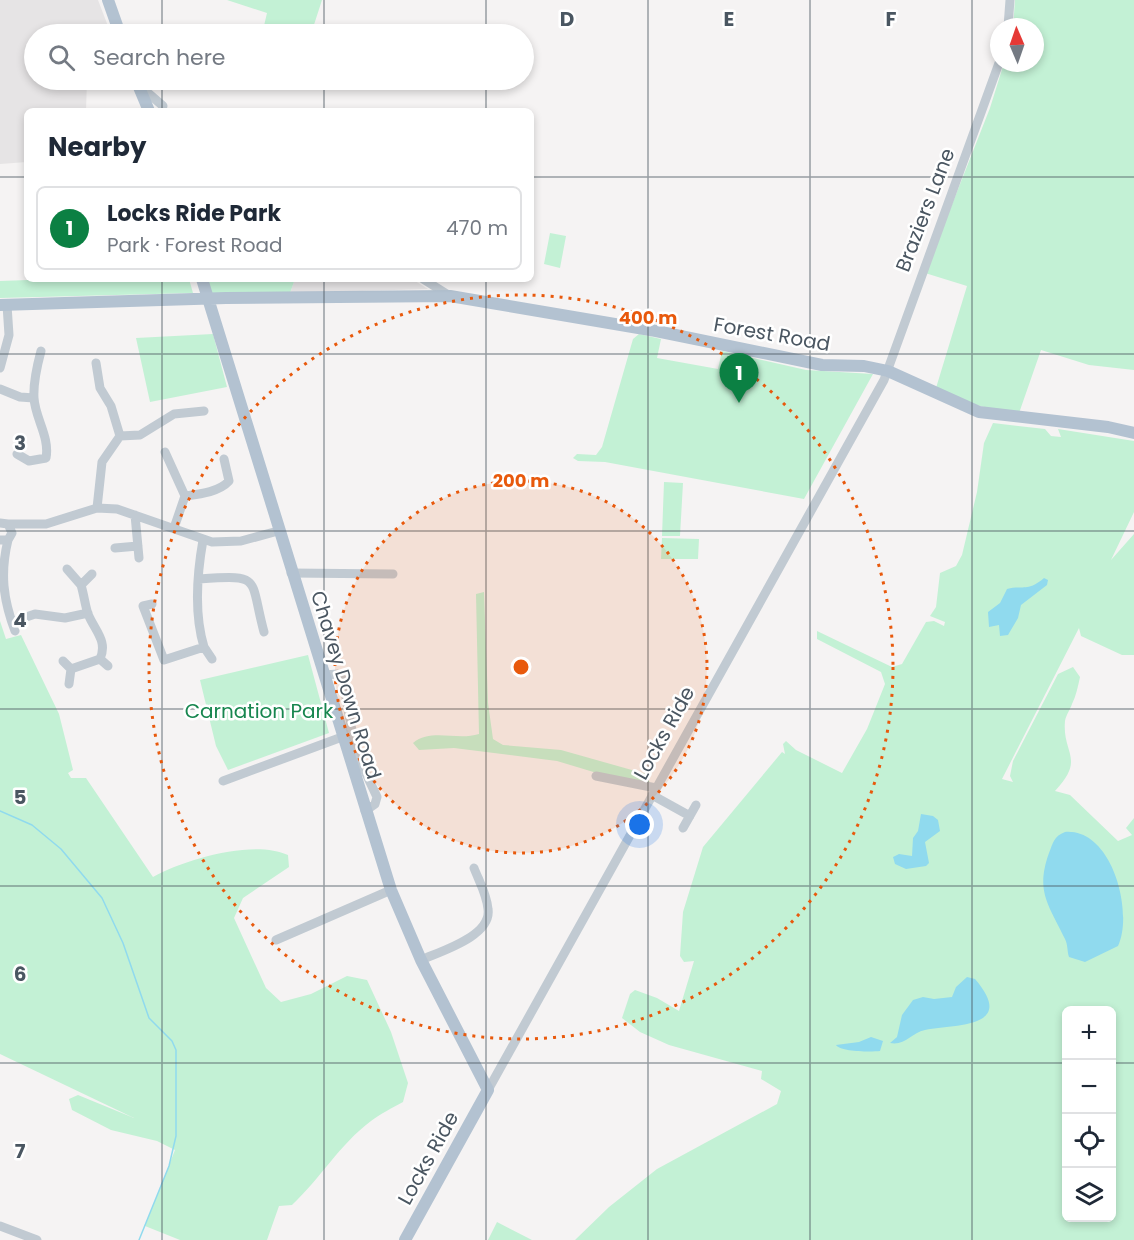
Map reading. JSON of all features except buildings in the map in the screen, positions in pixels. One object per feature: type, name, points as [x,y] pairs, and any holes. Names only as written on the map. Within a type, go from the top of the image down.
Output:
[{"type":"main road","points":[[108,0],[116,24]]},
{"type":"main road","points":[[140,90],[148,108]]},
{"type":"main road","name":"Chavey Down Road","points":[[203,282],[278,531],[391,890],[421,960],[488,1090]]},
{"type":"main road","name":"Forest Road","points":[[4,305],[208,299],[450,296],[656,331],[822,365],[864,366],[888,371],[979,412],[1108,427],[1134,433]]},
{"type":"main road","name":"Locks Ride","points":[[405,1240],[488,1090]]},
{"type":"street","points":[[1009,18],[1010,0]]},
{"type":"street","name":"Braziers Lane","points":[[888,371],[917,282],[996,72]]},
{"type":"street","points":[[146,90],[165,108]]},
{"type":"street","points":[[428,282],[450,296]]},
{"type":"street","points":[[0,368],[9,335],[4,305]]},
{"type":"street","points":[[17,454],[29,461],[46,458],[46,439],[34,398],[36,370],[41,351]]},
{"type":"street","points":[[96,363],[99,388],[111,406],[120,436]]},
{"type":"street","name":"Locks Ride","points":[[488,1090],[888,371]]},
{"type":"street","points":[[0,389],[20,398],[34,398]]},
{"type":"street","points":[[120,436],[140,435],[174,414],[204,411]]},
{"type":"street","points":[[97,508],[102,462],[120,436]]},
{"type":"street","points":[[165,452],[185,496],[174,528]]},
{"type":"street","points":[[185,496],[203,494],[230,481],[224,459]]},
{"type":"street","points":[[2,523],[26,525],[52,522],[97,508],[117,509],[203,540],[227,543],[278,531]]},
{"type":"street","points":[[135,515],[139,558]]},
{"type":"street","points":[[2,523],[12,530],[5,539],[2,585],[13,627],[35,614],[65,618],[88,613]]},
{"type":"street","points":[[5,539],[26,525]]},
{"type":"street","points":[[203,540],[199,579],[199,616],[204,647],[212,659]]},
{"type":"street","points":[[115,548],[138,546]]},
{"type":"street","points":[[67,568],[81,585],[88,613],[102,640],[104,651],[100,659],[71,669]]},
{"type":"street","points":[[291,573],[393,574]]},
{"type":"street","points":[[81,585],[92,574]]},
{"type":"street","points":[[199,579],[243,577],[252,584],[257,593],[264,632]]},
{"type":"street","points":[[152,604],[144,606],[164,660],[204,647]]},
{"type":"street","points":[[100,659],[108,666]]},
{"type":"street","points":[[63,661],[71,669]]},
{"type":"street","points":[[69,684],[71,669]]},
{"type":"street","points":[[324,675],[338,674],[343,680],[351,726],[362,765],[377,798],[375,804],[365,811]]},
{"type":"street","points":[[223,781],[342,737]]},
{"type":"street","points":[[596,776],[654,791],[690,816]]},
{"type":"street","points":[[683,828],[696,805]]},
{"type":"street","points":[[421,960],[480,932],[487,922],[489,910],[474,868]]},
{"type":"street","points":[[276,940],[391,890]]},
{"type":"street","points":[[2,1229],[35,1239]]},
{"type":"shaded area","points":[[0,0],[98,0],[107,24],[24,24],[24,90],[87,90],[86,108],[24,108],[24,162],[0,164]]},
{"type":"shaded area","points":[[294,282],[417,282],[428,289],[290,293]]},
{"type":"green space","points":[[227,0],[322,0],[314,24],[264,24],[267,13]]},
{"type":"green space","points":[[1015,0],[1134,0],[1134,370],[1089,365],[1041,350],[1018,416],[973,404],[936,388],[967,286],[925,273],[990,108],[1001,72],[1044,72],[1044,18],[1014,18]]},
{"type":"green space","points":[[550,233],[566,236],[560,268],[544,264]]},
{"type":"green space","points":[[0,281],[190,282],[193,293],[0,298]]},
{"type":"green space","points":[[206,282],[294,282],[290,293],[210,294]]},
{"type":"green space","points":[[213,334],[227,387],[150,402],[136,338]]},
{"type":"green space","points":[[639,334],[661,339],[657,358],[718,369],[722,351],[806,370],[873,374],[804,499],[605,462],[578,461],[573,458],[577,454],[596,455],[602,447],[633,339]]},
{"type":"green space","points":[[993,423],[1045,429],[1051,436],[1061,437],[1058,429],[1134,441],[1134,512],[1111,560],[1134,534],[1134,655],[1122,655],[1081,636],[1079,628],[1002,779],[1013,782],[1010,776],[1013,761],[1058,674],[1073,667],[1080,677],[1075,698],[1065,721],[1071,763],[1064,780],[1055,791],[1070,795],[1118,841],[1132,835],[1126,828],[1134,818],[1134,1240],[575,1240],[609,1207],[657,1169],[777,1104],[781,1091],[761,1079],[762,1071],[669,1045],[640,1032],[622,1018],[630,994],[635,990],[657,998],[679,1011],[694,961],[684,962],[680,956],[683,912],[703,847],[782,752],[785,754],[783,744],[786,741],[796,750],[842,773],[867,729],[885,684],[881,672],[817,639],[817,631],[892,667],[902,664],[926,622],[934,621],[944,626],[945,622],[930,616],[936,607],[940,573],[956,566],[962,555],[977,492],[984,443]]},
{"type":"green space","points":[[664,482],[683,483],[680,536],[662,536]]},
{"type":"green space","points":[[662,538],[699,539],[698,559],[661,559]]},
{"type":"green space","points":[[484,592],[488,703],[493,739],[503,745],[561,750],[646,774],[650,783],[640,786],[557,761],[454,748],[419,750],[413,743],[428,736],[479,734],[476,594]]},
{"type":"green space","points":[[0,621],[6,639],[21,635],[59,714],[73,770],[68,773],[71,778],[86,778],[153,877],[183,864],[220,853],[257,849],[288,855],[289,867],[243,898],[234,918],[266,988],[281,1002],[311,994],[347,976],[367,980],[391,1032],[408,1083],[403,1102],[378,1116],[360,1130],[292,1205],[279,1206],[267,1240],[180,1240],[145,1226],[175,1150],[157,1141],[111,1130],[72,1110],[69,1099],[78,1095],[134,1118],[0,1054]]},
{"type":"green space","name":"Carnation Park","points":[[308,655],[329,733],[228,770],[216,746],[200,680]]},
{"type":"green space","points":[[497,1222],[532,1240],[488,1240]]},
{"type":"water","points":[[1044,578],[1048,580],[1047,585],[1021,605],[1018,618],[1008,635],[1000,636],[999,625],[989,627],[988,612],[1000,603],[1007,589],[1029,587]]},
{"type":"water","points":[[921,814],[933,816],[938,820],[940,831],[925,842],[929,863],[926,866],[906,869],[895,864],[893,857],[899,854],[912,856],[913,838],[918,831]]},
{"type":"water","points":[[1065,832],[1081,834],[1095,843],[1107,857],[1121,894],[1122,931],[1118,946],[1085,962],[1069,957],[1066,941],[1049,907],[1044,888],[1043,878],[1049,853],[1056,838]]},
{"type":"water","points":[[967,977],[975,979],[986,995],[989,1007],[986,1016],[965,1024],[925,1030],[900,1043],[890,1043],[897,1037],[902,1015],[913,1000],[923,997],[934,999],[952,997],[956,987]]},
{"type":"water","points":[[871,1037],[883,1041],[880,1051],[850,1050],[836,1045],[859,1042]]},
{"type":"waterway","points":[[0,811],[32,825],[61,849],[102,898],[123,943],[149,1018],[172,1041],[176,1050],[176,1136],[169,1166],[139,1240]]},
{"type":"place","name":"Locks Ride Park","points":[[739,403]]}]
